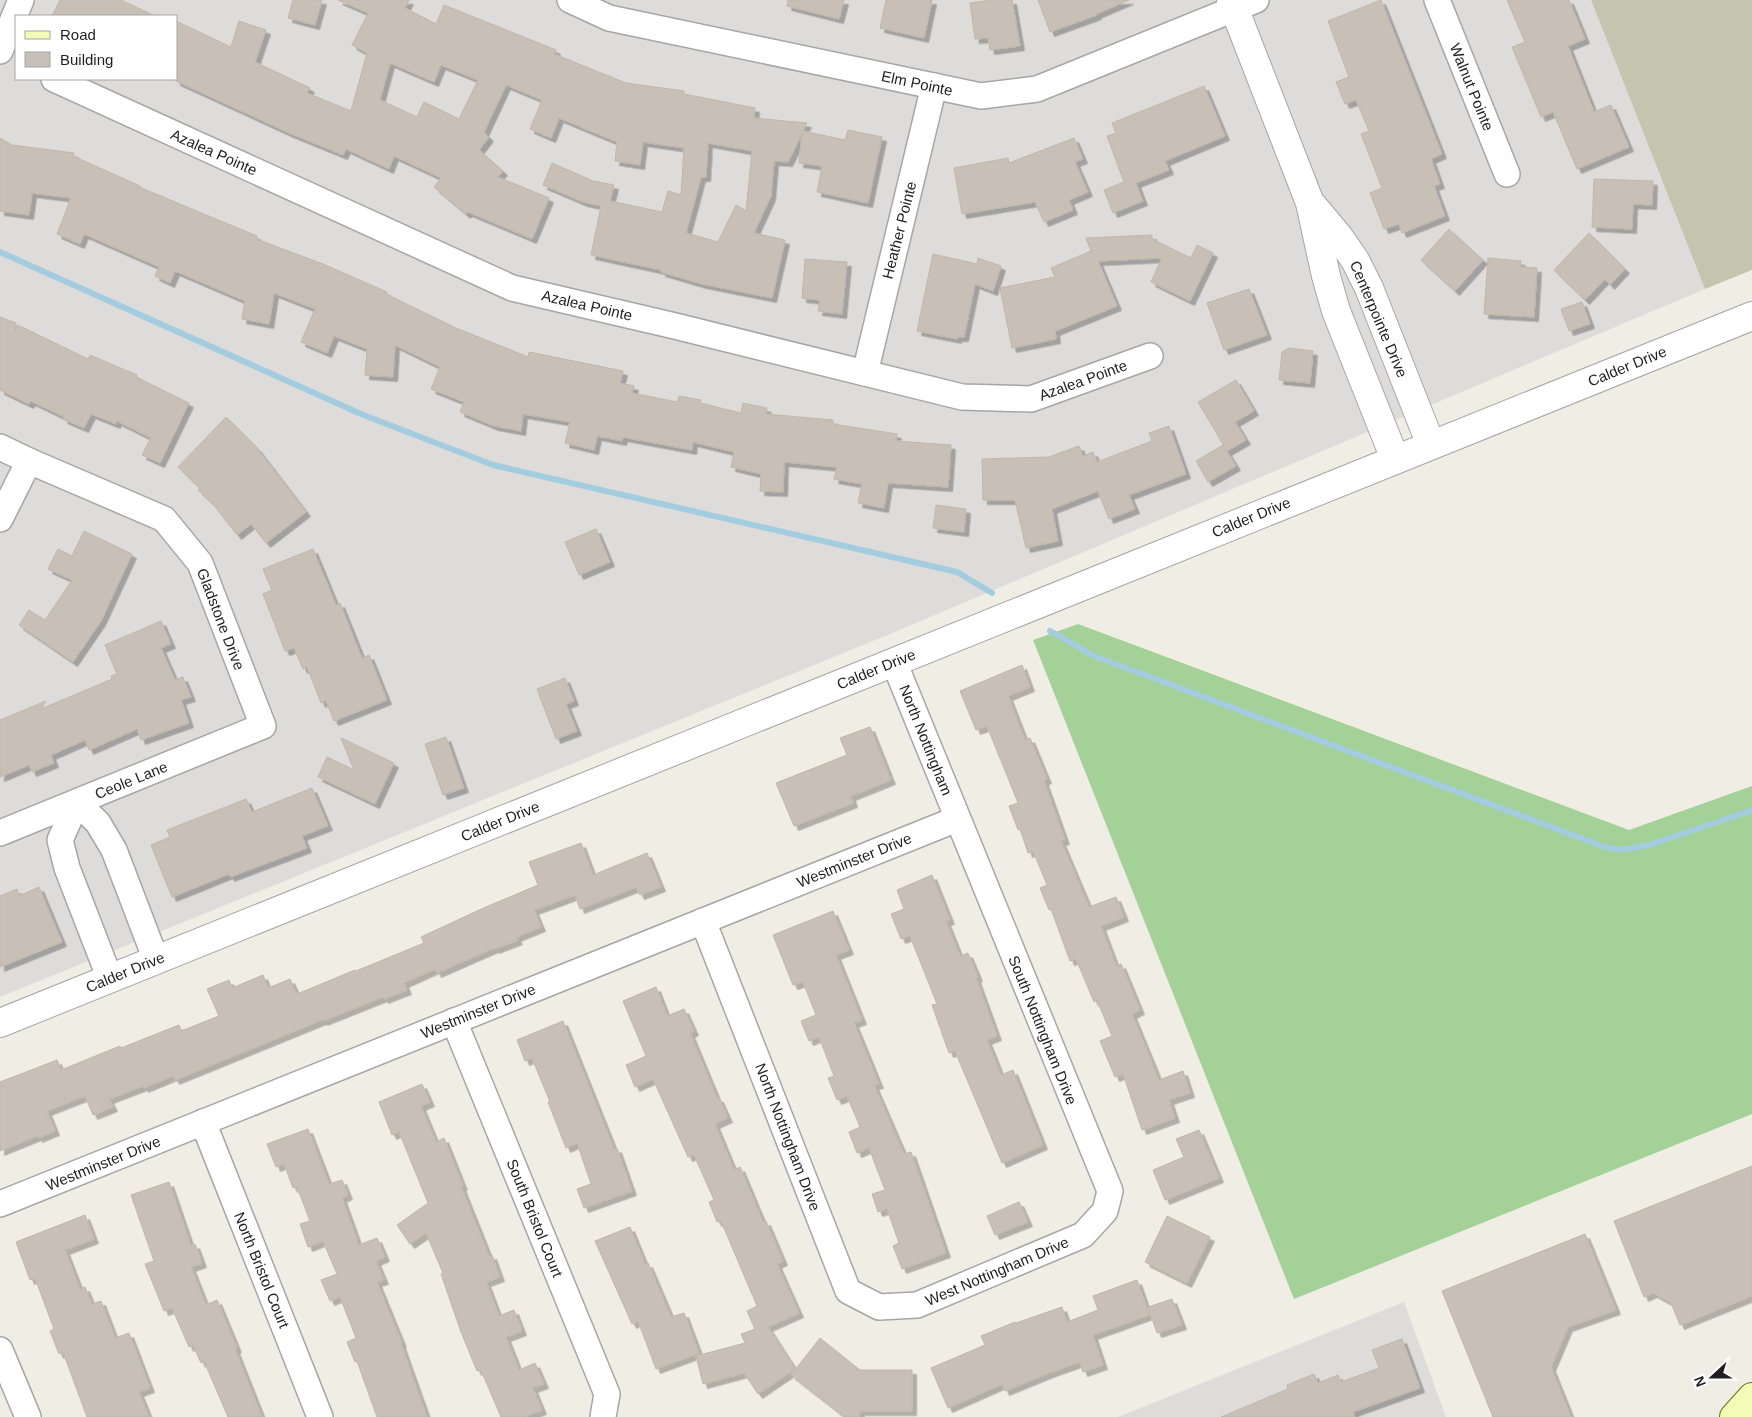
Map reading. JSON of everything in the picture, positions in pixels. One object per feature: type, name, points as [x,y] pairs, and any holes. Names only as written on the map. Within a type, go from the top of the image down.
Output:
[{"type":"main road","points":[[1734,1417],[1752,1397]]},
{"type":"street","points":[[15,15],[21,0]]},
{"type":"street","name":"Elm Pointe","points":[[570,0],[609,18],[981,96],[1037,89],[1240,3]]},
{"type":"street","name":"Walnut Pointe","points":[[1437,0],[1507,174]]},
{"type":"street","name":"Centerpointe Drive","points":[[1240,3],[1310,202],[1326,276],[1336,311],[1395,459]]},
{"type":"street","points":[[15,15],[0,53],[15,61]]},
{"type":"street","name":"Azalea Pointe","points":[[56,80],[512,288],[962,397],[1032,399],[1150,356]]},
{"type":"street","name":"Heather Pointe","points":[[865,373],[934,86]]},
{"type":"street","name":"Centerpointe Drive","points":[[1310,202],[1339,236],[1355,260],[1369,288],[1431,445]]},
{"type":"street","name":"Calder Drive","points":[[0,1023],[1752,316]]},
{"type":"street","name":"Gladstone Drive","points":[[0,447],[164,519],[200,563],[263,726]]},
{"type":"street","points":[[0,519],[29,461]]},
{"type":"street","name":"North Nottingham","points":[[894,662],[957,819]]},
{"type":"street","name":"Ceole Lane","points":[[0,833],[263,726]]},
{"type":"street","points":[[110,979],[67,868],[60,840],[77,802],[98,823],[114,850],[156,960]]},
{"type":"street","name":"Westminster Drive","points":[[0,1204],[957,819]]},
{"type":"street","name":"South Nottingham Drive","points":[[957,819],[1110,1191],[1105,1211],[1083,1235]]},
{"type":"street","name":"North Nottingham Drive","points":[[704,920],[848,1291],[879,1307],[911,1306]]},
{"type":"street","name":"South Bristol Court","points":[[454,1021],[607,1394],[603,1417]]},
{"type":"street","name":"North Bristol Court","points":[[203,1122],[320,1417]]},
{"type":"street","name":"West Nottingham Drive","points":[[911,1306],[1083,1235]]},
{"type":"street","points":[[0,1350],[28,1417]]},
{"type":"shaded area","points":[[0,0],[1591,0],[1705,289],[890,634],[0,997]]},
{"type":"shaded area","points":[[1591,0],[1752,0],[1752,270],[1705,289]]},
{"type":"shaded area","points":[[1404,1302],[1446,1417],[1118,1417]]},
{"type":"green space","points":[[1078,624],[1629,830],[1752,786],[1752,1114],[1294,1299],[1033,640]]},
{"type":"building","points":[[60,0],[121,0],[153,15],[52,15]]},
{"type":"building","points":[[293,0],[322,0],[315,25],[288,18]]},
{"type":"building","points":[[338,0],[409,0],[405,8],[436,24],[444,5],[556,50],[554,54],[626,83],[684,91],[684,94],[755,108],[754,118],[807,123],[803,131],[845,140],[848,130],[882,137],[868,203],[817,192],[822,166],[799,163],[802,134],[788,162],[774,161],[771,196],[754,233],[785,240],[772,298],[702,284],[661,272],[661,270],[591,255],[601,206],[583,202],[543,185],[552,163],[593,181],[614,185],[610,201],[662,212],[668,191],[681,195],[684,148],[643,142],[640,165],[615,161],[617,142],[559,118],[551,138],[530,129],[542,100],[506,85],[484,132],[489,137],[479,150],[503,171],[498,177],[549,198],[532,239],[468,212],[466,214],[434,187],[441,178],[394,156],[389,169],[346,149],[343,155],[289,133],[176,81],[178,80],[178,22],[231,47],[239,21],[266,30],[255,62],[310,88],[307,93],[351,111],[367,53],[352,45],[368,13]],"holes":[[[390,63],[434,82],[441,65],[478,80],[459,119],[424,102],[417,117],[380,100]],[[708,143],[752,151],[746,211],[736,205],[718,242],[686,233],[701,177],[706,177]]]},
{"type":"building","points":[[788,0],[844,0],[839,19],[787,6]]},
{"type":"building","points":[[886,0],[932,0],[924,38],[880,28]]},
{"type":"building","points":[[1012,0],[1020,46],[990,50],[988,38],[975,39],[970,3]]},
{"type":"building","points":[[1038,0],[1129,0],[1097,15],[1050,32]]},
{"type":"building","points":[[1381,0],[1442,154],[1431,159],[1440,184],[1434,186],[1445,216],[1402,233],[1399,224],[1384,229],[1370,193],[1382,188],[1361,134],[1369,131],[1356,100],[1345,104],[1336,82],[1349,77],[1328,21]]},
{"type":"building","points":[[1507,0],[1569,0],[1585,39],[1568,46],[1594,112],[1611,105],[1629,147],[1577,169],[1553,112],[1541,117],[1512,47],[1525,42]]},
{"type":"building","points":[[1204,86],[1225,136],[1165,161],[1169,170],[1136,183],[1143,201],[1113,213],[1104,190],[1124,182],[1107,136],[1116,133],[1112,123]]},
{"type":"building","points":[[0,138],[12,145],[74,153],[73,156],[139,187],[257,236],[256,239],[323,264],[387,292],[386,294],[456,328],[528,357],[529,352],[623,371],[620,383],[634,386],[632,393],[677,402],[679,396],[701,400],[700,403],[741,413],[743,403],[767,408],[766,414],[833,420],[833,424],[897,434],[896,441],[951,445],[948,487],[888,483],[884,508],[858,503],[862,484],[834,479],[837,467],[784,462],[783,492],[760,491],[761,474],[731,467],[734,452],[693,442],[692,450],[623,437],[622,441],[597,436],[594,450],[565,443],[570,422],[523,414],[521,431],[494,426],[460,412],[464,402],[431,389],[440,367],[395,345],[393,377],[365,375],[367,349],[334,336],[327,353],[301,342],[315,309],[274,293],[269,324],[242,319],[245,301],[175,271],[170,283],[155,276],[159,267],[84,234],[80,244],[57,234],[71,198],[32,193],[29,215],[0,211]]},
{"type":"building","points":[[1074,138],[1083,159],[1075,162],[1088,192],[1069,200],[1073,210],[1044,222],[1035,202],[962,214],[954,168],[1008,158],[1009,163]]},
{"type":"building","points":[[1594,179],[1653,181],[1652,205],[1633,204],[1632,229],[1592,227]]},
{"type":"building","points":[[1449,229],[1483,260],[1455,291],[1421,260]]},
{"type":"building","points":[[1589,233],[1625,269],[1610,285],[1605,279],[1585,300],[1554,270]]},
{"type":"building","points":[[1152,235],[1152,239],[1191,258],[1197,245],[1213,253],[1190,301],[1151,282],[1162,258],[1098,261],[1117,306],[1055,331],[1056,339],[1012,348],[1000,288],[1055,277],[1051,268],[1091,251],[1086,238]]},
{"type":"building","points":[[933,254],[977,264],[978,258],[1001,266],[993,291],[975,284],[964,337],[957,337],[957,339],[917,331]]},
{"type":"building","points":[[1488,258],[1521,261],[1520,267],[1537,268],[1534,317],[1484,314]]},
{"type":"building","points":[[805,259],[847,262],[842,314],[818,311],[820,300],[802,298]]},
{"type":"building","points":[[1249,289],[1267,335],[1224,350],[1207,303]]},
{"type":"building","points":[[1582,302],[1590,324],[1569,331],[1561,309]]},
{"type":"building","points":[[0,317],[16,323],[15,332],[18,325],[88,359],[90,355],[137,375],[136,377],[189,403],[160,463],[142,455],[151,438],[117,421],[116,424],[91,414],[84,428],[63,419],[64,417],[31,401],[29,404],[0,390]]},
{"type":"building","points":[[1289,348],[1313,351],[1310,383],[1279,380],[1282,352]]},
{"type":"building","points":[[1236,380],[1254,411],[1235,422],[1246,440],[1227,451],[1198,402]]},
{"type":"building","points":[[226,417],[257,448],[306,512],[266,543],[251,524],[237,535],[213,504],[198,490],[200,488],[178,467]]},
{"type":"building","points":[[1169,426],[1186,474],[1129,495],[1135,509],[1109,519],[1098,491],[1052,509],[1058,541],[1026,548],[1015,500],[983,500],[982,459],[1049,457],[1079,446],[1083,456],[1093,452],[1097,462],[1152,441],[1149,433]]},
{"type":"building","points":[[1223,445],[1236,466],[1208,482],[1196,461]]},
{"type":"building","points":[[936,505],[966,509],[964,532],[933,528]]},
{"type":"building","points":[[596,529],[610,562],[579,575],[565,542]]},
{"type":"building","points":[[84,531],[132,554],[101,621],[73,662],[19,625],[29,610],[45,620],[72,580],[48,569],[58,549],[72,556]]},
{"type":"building","points":[[313,549],[336,605],[340,603],[362,658],[369,655],[387,700],[334,721],[326,701],[321,703],[307,667],[303,669],[294,648],[285,651],[263,594],[272,590],[263,569]]},
{"type":"building","points":[[161,621],[171,644],[161,648],[175,680],[183,677],[191,697],[181,700],[189,723],[141,740],[137,729],[89,750],[85,740],[51,755],[54,763],[32,772],[29,765],[0,777],[0,720],[46,701],[41,709],[112,679],[111,676],[117,674],[105,645]]},
{"type":"building","points":[[1022,665],[1030,687],[1008,696],[1025,740],[1030,738],[1047,779],[1044,781],[1065,840],[1061,841],[1089,907],[1116,897],[1124,917],[1101,926],[1116,966],[1121,964],[1140,1010],[1132,1014],[1159,1080],[1183,1071],[1190,1093],[1169,1100],[1175,1118],[1142,1130],[1123,1074],[1115,1077],[1100,1041],[1112,1036],[1097,1000],[1094,1002],[1076,959],[1070,961],[1051,909],[1049,910],[1040,888],[1047,885],[1033,851],[1028,853],[1020,829],[1018,830],[1009,806],[1018,803],[987,726],[976,730],[960,691]]},
{"type":"building","points":[[565,678],[574,701],[566,704],[577,731],[556,739],[537,689]]},
{"type":"building","points":[[870,727],[891,780],[851,796],[853,803],[794,826],[776,783],[847,755],[840,738]]},
{"type":"building","points":[[446,737],[464,788],[443,795],[425,744]]},
{"type":"building","points":[[341,738],[394,763],[375,804],[318,777],[327,757],[354,770]]},
{"type":"building","points":[[312,788],[328,826],[302,836],[307,848],[230,877],[229,874],[172,897],[151,845],[170,837],[167,830],[246,799],[252,812]]},
{"type":"building","points":[[581,843],[593,875],[647,853],[661,887],[640,895],[636,887],[580,909],[575,895],[534,910],[541,927],[516,937],[518,940],[494,948],[437,973],[435,969],[404,983],[407,990],[384,999],[383,997],[322,1020],[175,1080],[173,1076],[109,1099],[113,1107],[93,1115],[85,1096],[47,1111],[55,1131],[0,1151],[0,1082],[57,1060],[61,1070],[179,1025],[181,1031],[219,1016],[207,989],[229,980],[232,988],[263,975],[268,988],[290,979],[297,994],[356,971],[424,943],[421,937],[538,885],[529,862]]},
{"type":"building","points":[[932,875],[950,920],[946,921],[960,956],[968,953],[978,977],[976,978],[997,1036],[987,1040],[1001,1075],[1013,1070],[1043,1145],[1002,1163],[955,1051],[949,1053],[932,1005],[937,1004],[910,936],[901,939],[891,914],[904,909],[897,890]]},
{"type":"building","points":[[39,887],[62,942],[0,967],[0,896],[17,889],[19,896]]},
{"type":"building","points":[[833,911],[849,950],[836,955],[862,1020],[854,1023],[879,1084],[874,1085],[904,1154],[911,1152],[946,1253],[902,1269],[893,1246],[899,1243],[887,1209],[878,1212],[872,1194],[885,1190],[869,1148],[857,1153],[849,1132],[860,1127],[847,1096],[837,1100],[828,1078],[834,1076],[819,1037],[809,1041],[801,1021],[816,1015],[803,982],[793,985],[773,935]]},
{"type":"building","points":[[656,987],[667,1016],[684,1009],[694,1031],[690,1033],[717,1098],[719,1098],[728,1118],[715,1124],[734,1170],[740,1167],[763,1222],[766,1221],[783,1261],[777,1264],[799,1313],[768,1327],[795,1369],[758,1394],[744,1373],[703,1384],[696,1356],[745,1343],[741,1334],[755,1329],[747,1311],[757,1306],[721,1221],[717,1222],[709,1202],[714,1200],[694,1155],[688,1157],[653,1079],[635,1087],[626,1065],[646,1056],[623,1001]]},
{"type":"building","points":[[563,1021],[614,1149],[617,1148],[632,1191],[584,1208],[577,1189],[591,1184],[577,1143],[566,1148],[532,1058],[525,1061],[517,1040]]},
{"type":"building","points":[[422,1084],[430,1102],[421,1106],[436,1142],[444,1138],[489,1256],[492,1255],[500,1277],[486,1282],[499,1316],[514,1310],[522,1331],[506,1337],[519,1370],[535,1363],[544,1384],[533,1388],[542,1410],[524,1417],[501,1417],[481,1370],[477,1371],[461,1332],[441,1274],[443,1273],[426,1233],[410,1244],[397,1225],[428,1203],[399,1132],[392,1135],[379,1102]]},
{"type":"building","points":[[308,1129],[329,1184],[342,1180],[348,1195],[342,1198],[359,1245],[377,1238],[385,1257],[376,1261],[384,1280],[377,1282],[402,1343],[427,1417],[377,1417],[357,1361],[355,1362],[347,1342],[356,1338],[340,1297],[330,1301],[321,1280],[337,1274],[323,1241],[308,1247],[300,1224],[310,1221],[297,1187],[293,1188],[284,1164],[276,1167],[267,1144]]},
{"type":"building","points":[[1199,1130],[1219,1178],[1165,1200],[1153,1170],[1184,1157],[1176,1139]]},
{"type":"building","points":[[1752,1166],[1752,1296],[1680,1325],[1671,1303],[1653,1293],[1644,1297],[1614,1221]]},
{"type":"building","points":[[169,1182],[191,1246],[195,1244],[202,1263],[191,1267],[206,1305],[217,1300],[262,1417],[228,1417],[204,1361],[201,1363],[193,1345],[189,1347],[172,1308],[164,1311],[145,1264],[154,1261],[131,1195]]},
{"type":"building","points":[[1019,1202],[1028,1222],[995,1235],[987,1216]]},
{"type":"building","points":[[85,1215],[94,1239],[65,1250],[80,1289],[85,1287],[92,1304],[101,1301],[115,1338],[129,1333],[150,1388],[139,1392],[149,1417],[87,1417],[63,1352],[59,1354],[50,1331],[54,1329],[35,1278],[30,1280],[16,1242]]},
{"type":"building","points":[[1167,1216],[1210,1237],[1187,1283],[1145,1262]]},
{"type":"building","points":[[630,1227],[645,1264],[648,1263],[671,1317],[684,1313],[699,1353],[656,1369],[638,1321],[632,1324],[595,1241]]},
{"type":"building","points":[[1585,1234],[1616,1310],[1568,1327],[1551,1367],[1571,1417],[1493,1417],[1442,1291]]},
{"type":"building","points":[[1137,1280],[1149,1315],[1093,1335],[1103,1365],[1083,1372],[1080,1362],[1005,1391],[1002,1384],[948,1408],[931,1368],[985,1345],[981,1336],[1015,1322],[1062,1307],[1067,1322],[1098,1310],[1093,1296]]},
{"type":"building","points":[[1172,1299],[1182,1325],[1157,1333],[1148,1307]]},
{"type":"building","points":[[820,1338],[860,1370],[912,1370],[912,1411],[860,1411],[859,1417],[845,1417],[791,1375]]},
{"type":"building","points":[[1402,1339],[1420,1388],[1353,1412],[1355,1417],[1221,1417],[1288,1389],[1287,1385],[1314,1374],[1318,1383],[1338,1375],[1341,1382],[1379,1368],[1372,1350]]},
{"type":"waterway","points":[[0,252],[361,414],[493,465],[957,572],[992,593]]},
{"type":"waterway","points":[[1050,631],[1094,656],[1602,846],[1620,850],[1649,845],[1752,810]]}]
